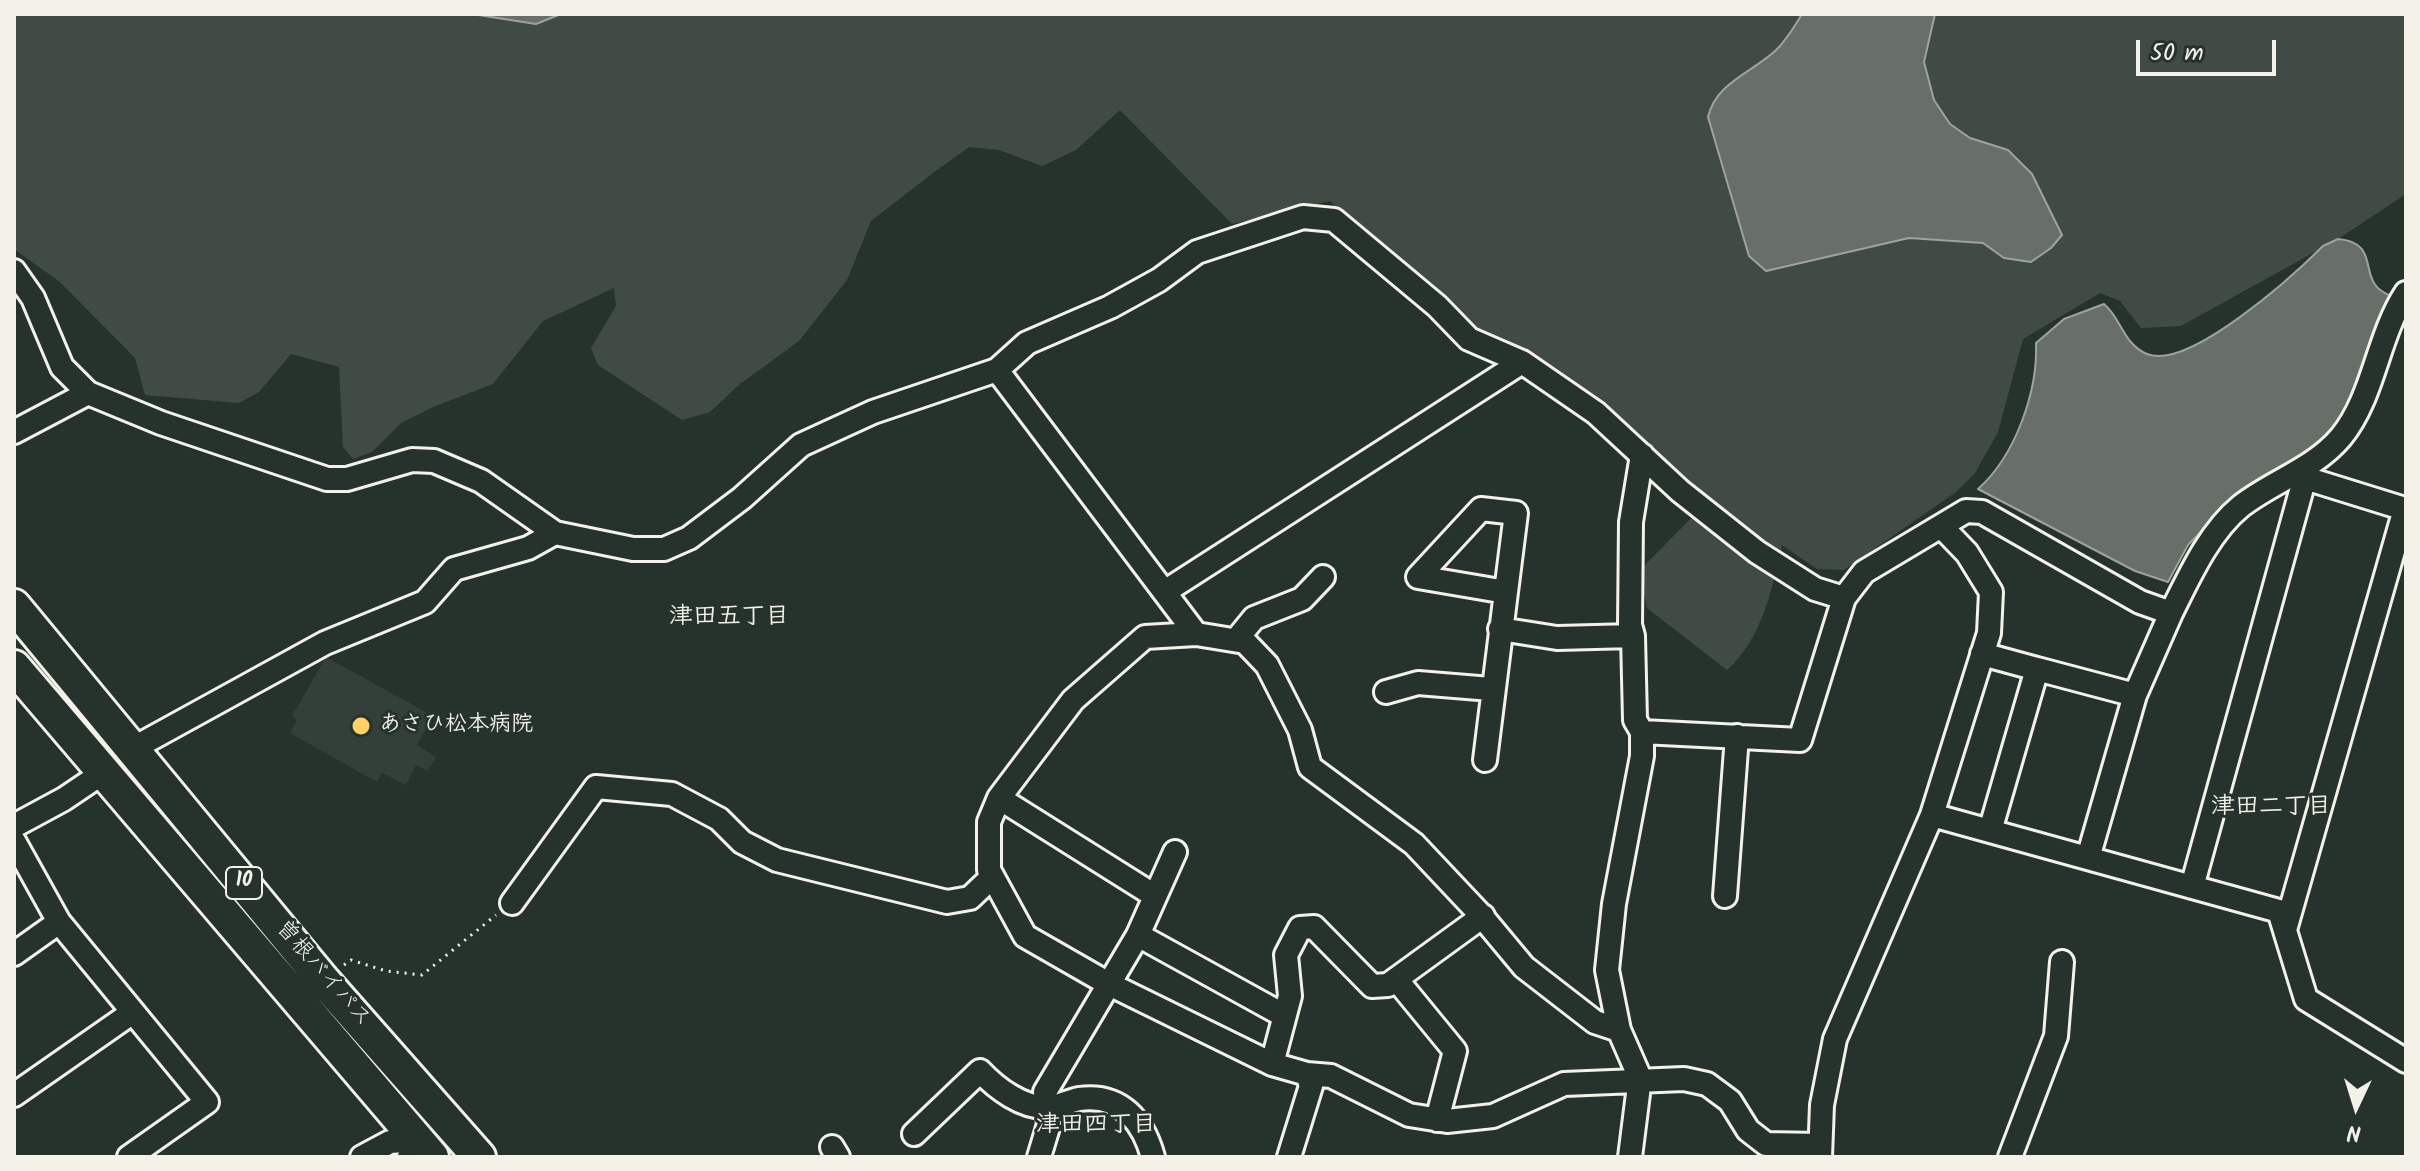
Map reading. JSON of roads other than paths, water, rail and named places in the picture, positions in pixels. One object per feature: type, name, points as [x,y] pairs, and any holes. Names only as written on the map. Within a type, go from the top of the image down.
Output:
[{"type":"highway","name":"曽根バイパス","points":[[14,606],[322,979],[478,1157]]},
{"type":"highway","name":"曽根バイパス","points":[[14,667],[375,1091],[419,1151]]},
{"type":"highway","points":[[402,1067],[418,1111],[419,1151],[458,1145],[478,1157]]},
{"type":"street","points":[[14,271],[33,298],[62,367],[88,393],[161,423],[327,479],[347,479],[412,460],[434,461],[481,481],[555,533],[633,549],[664,549],[689,538],[732,506],[801,445],[873,412],[997,370],[1027,343],[1110,307],[1159,280],[1197,252],[1303,217],[1318,216],[1334,220],[1437,306],[1469,339],[1522,362],[1596,413],[1757,552],[1815,589],[1844,598]]},
{"type":"street","points":[[2088,858],[2135,695],[2199,558],[2239,507],[2306,472],[2339,440],[2352,422],[2393,312],[2406,293]]},
{"type":"street","points":[[1166,591],[1522,362]]},
{"type":"street","points":[[997,370],[1196,634]]},
{"type":"street","points":[[14,432],[88,393]]},
{"type":"street","points":[[1630,1157],[1640,1078],[1619,1030],[1607,970],[1614,904],[1642,756],[1642,732],[1635,720],[1633,636],[1630,625],[1631,522],[1642,455]]},
{"type":"street","points":[[2285,932],[2402,535],[2405,509],[2306,472]]},
{"type":"street","points":[[2192,887],[2306,472]]},
{"type":"street","points":[[1485,760],[1491,689],[1506,592],[1516,513],[1481,509],[1418,577],[1506,592]]},
{"type":"street","points":[[1642,732],[1800,740],[1844,598],[1864,572],[1966,511],[1982,512],[2140,602],[2171,613]]},
{"type":"street","points":[[1619,1030],[1595,1022],[1524,967],[1483,916],[1414,844],[1310,767],[1300,730],[1267,665],[1245,642],[1196,634],[1145,637],[1073,700],[999,798],[989,822],[989,870],[1025,936],[1107,983],[1272,1064],[1307,1074],[1331,1076],[1409,1115],[1437,1120],[1493,1116],[1564,1084],[1640,1078],[1684,1079],[1707,1084],[1730,1101],[1748,1130],[1766,1144],[1820,1151],[1822,1105],[1835,1039],[1932,815],[1989,633],[1991,592],[1967,553],[1941,526]]},
{"type":"street","points":[[134,748],[325,643],[425,602],[454,569],[528,548],[555,533]]},
{"type":"street","points":[[1236,640],[1254,618],[1302,599],[1323,577]]},
{"type":"street","points":[[1500,629],[1557,638],[1633,636]]},
{"type":"street","points":[[1982,654],[2135,695]]},
{"type":"street","points":[[1990,831],[2037,669]]},
{"type":"street","points":[[1386,692],[1418,683],[1491,689]]},
{"type":"street","points":[[1725,896],[1737,736]]},
{"type":"street","points":[[14,826],[64,799],[104,772]]},
{"type":"street","points":[[512,903],[596,787],[672,794],[719,819],[742,842],[777,860],[947,902],[970,898],[992,877]]},
{"type":"street","points":[[999,798],[1155,896]]},
{"type":"street","points":[[1932,815],[2279,911],[2306,999],[2406,1061]]},
{"type":"street","points":[[14,841],[59,922],[207,1102],[129,1157]]},
{"type":"street","points":[[1039,1157],[1049,1124],[1045,1092],[1138,935],[1175,852]]},
{"type":"street","points":[[1272,1064],[1290,996],[1286,955],[1300,928],[1314,927],[1372,986],[1388,985],[1483,916]]},
{"type":"street","points":[[14,954],[59,922]]},
{"type":"street","points":[[1138,935],[1283,1015]]},
{"type":"street","points":[[2010,1157],[2056,1036],[2062,962]]},
{"type":"street","points":[[1396,979],[1455,1051],[1437,1120]]},
{"type":"street","points":[[14,1095],[133,1012]]},
{"type":"street","points":[[914,1134],[980,1071],[1000,1092],[1047,1108],[1081,1099],[1112,1104],[1139,1120],[1153,1157]]},
{"type":"street","points":[[1289,1157],[1311,1086],[1307,1074]]},
{"type":"street","points":[[367,1154],[381,1126],[380,1104],[375,1091]]},
{"type":"street","points":[[367,1154],[390,1142],[419,1151]]},
{"type":"place","name":"あさひ松本病院","points":[[361,726]]},
{"type":"district","name":"津田五丁目","points":[[729,619]]},
{"type":"district","name":"津田二丁目","points":[[2271,809]]},
{"type":"district","name":"津田四丁目","points":[[1096,1127]]}]
